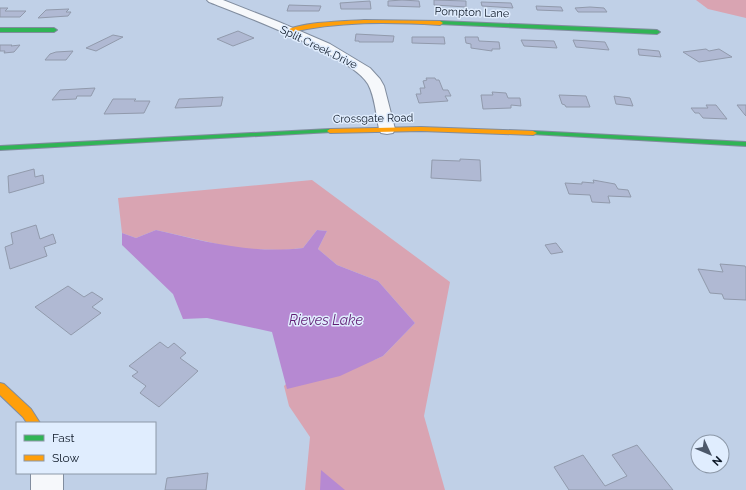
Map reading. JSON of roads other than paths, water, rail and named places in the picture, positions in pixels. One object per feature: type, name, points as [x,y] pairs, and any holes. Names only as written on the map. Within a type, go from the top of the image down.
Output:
[{"type":"street","name":"Split Creek Drive","points":[[213,0],[288,31],[333,52],[367,72],[375,83],[387,129]]},
{"type":"street","name":"Pompton Lane","points":[[288,31],[328,22],[359,21],[539,26],[657,32]]},
{"type":"street","points":[[0,30],[54,30]]},
{"type":"street","name":"Crossgate Road","points":[[0,148],[387,129],[491,131],[746,144]]},
{"type":"street","points":[[0,388],[27,413],[33,422]]},
{"type":"street","points":[[47,474],[47,490]]},
{"type":"water","name":"Rieves Lake","points":[[156,230],[229,246],[265,249],[303,248],[317,230],[327,231],[318,249],[337,265],[378,281],[415,323],[383,356],[340,376],[287,389],[272,332],[207,318],[183,319],[173,294],[122,245],[122,233],[136,238]]},
{"type":"water","points":[[321,470],[345,490],[320,490]]}]
